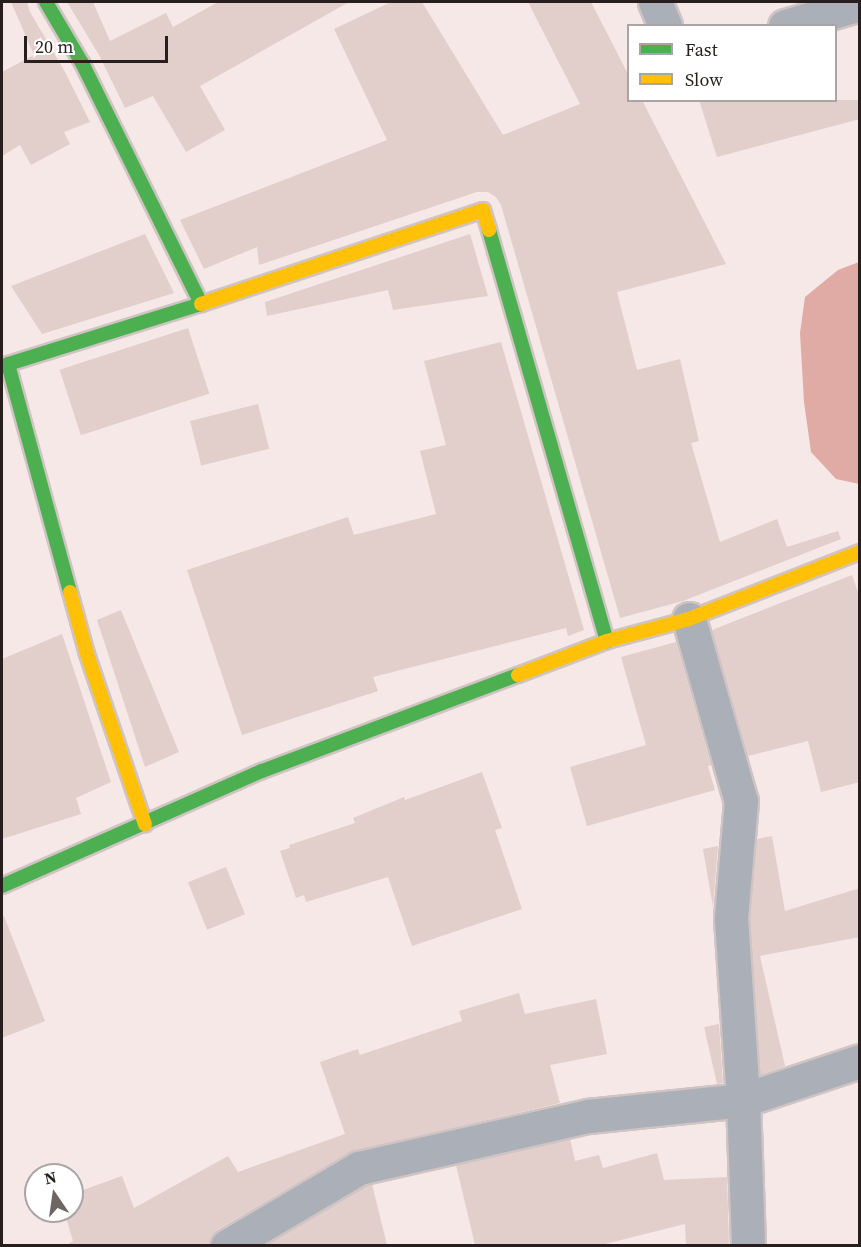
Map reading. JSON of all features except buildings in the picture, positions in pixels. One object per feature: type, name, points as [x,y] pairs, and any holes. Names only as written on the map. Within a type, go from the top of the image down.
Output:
[{"type":"street","points":[[46,2],[82,63],[201,304]]},
{"type":"street","points":[[655,2],[664,24]]},
{"type":"street","points":[[792,24],[860,4]]},
{"type":"street","points":[[145,824],[87,654],[5,365],[201,304],[483,210],[607,641]]},
{"type":"street","points":[[2,886],[262,771],[607,641],[689,619],[860,552]]},
{"type":"street","points":[[689,619],[741,801],[731,918],[743,1100],[748,1245]]},
{"type":"street","points":[[227,1245],[359,1168],[588,1116],[743,1100],[860,1061]]},
{"type":"shaded area","points":[[859,262],[859,484],[836,479],[811,452],[804,402],[800,333],[805,297],[838,270]]},
{"type":"traffic: fast","points":[[46,2],[82,63],[201,304],[8,364],[70,592]]},
{"type":"traffic: fast","points":[[489,230],[607,641]]},
{"type":"traffic: fast","points":[[2,886],[262,771],[518,675]]},
{"type":"traffic: slow","points":[[201,304],[483,210],[489,230]]},
{"type":"traffic: slow","points":[[518,675],[607,641],[689,619],[860,552]]},
{"type":"traffic: slow","points":[[70,592],[87,654],[145,824]]}]
